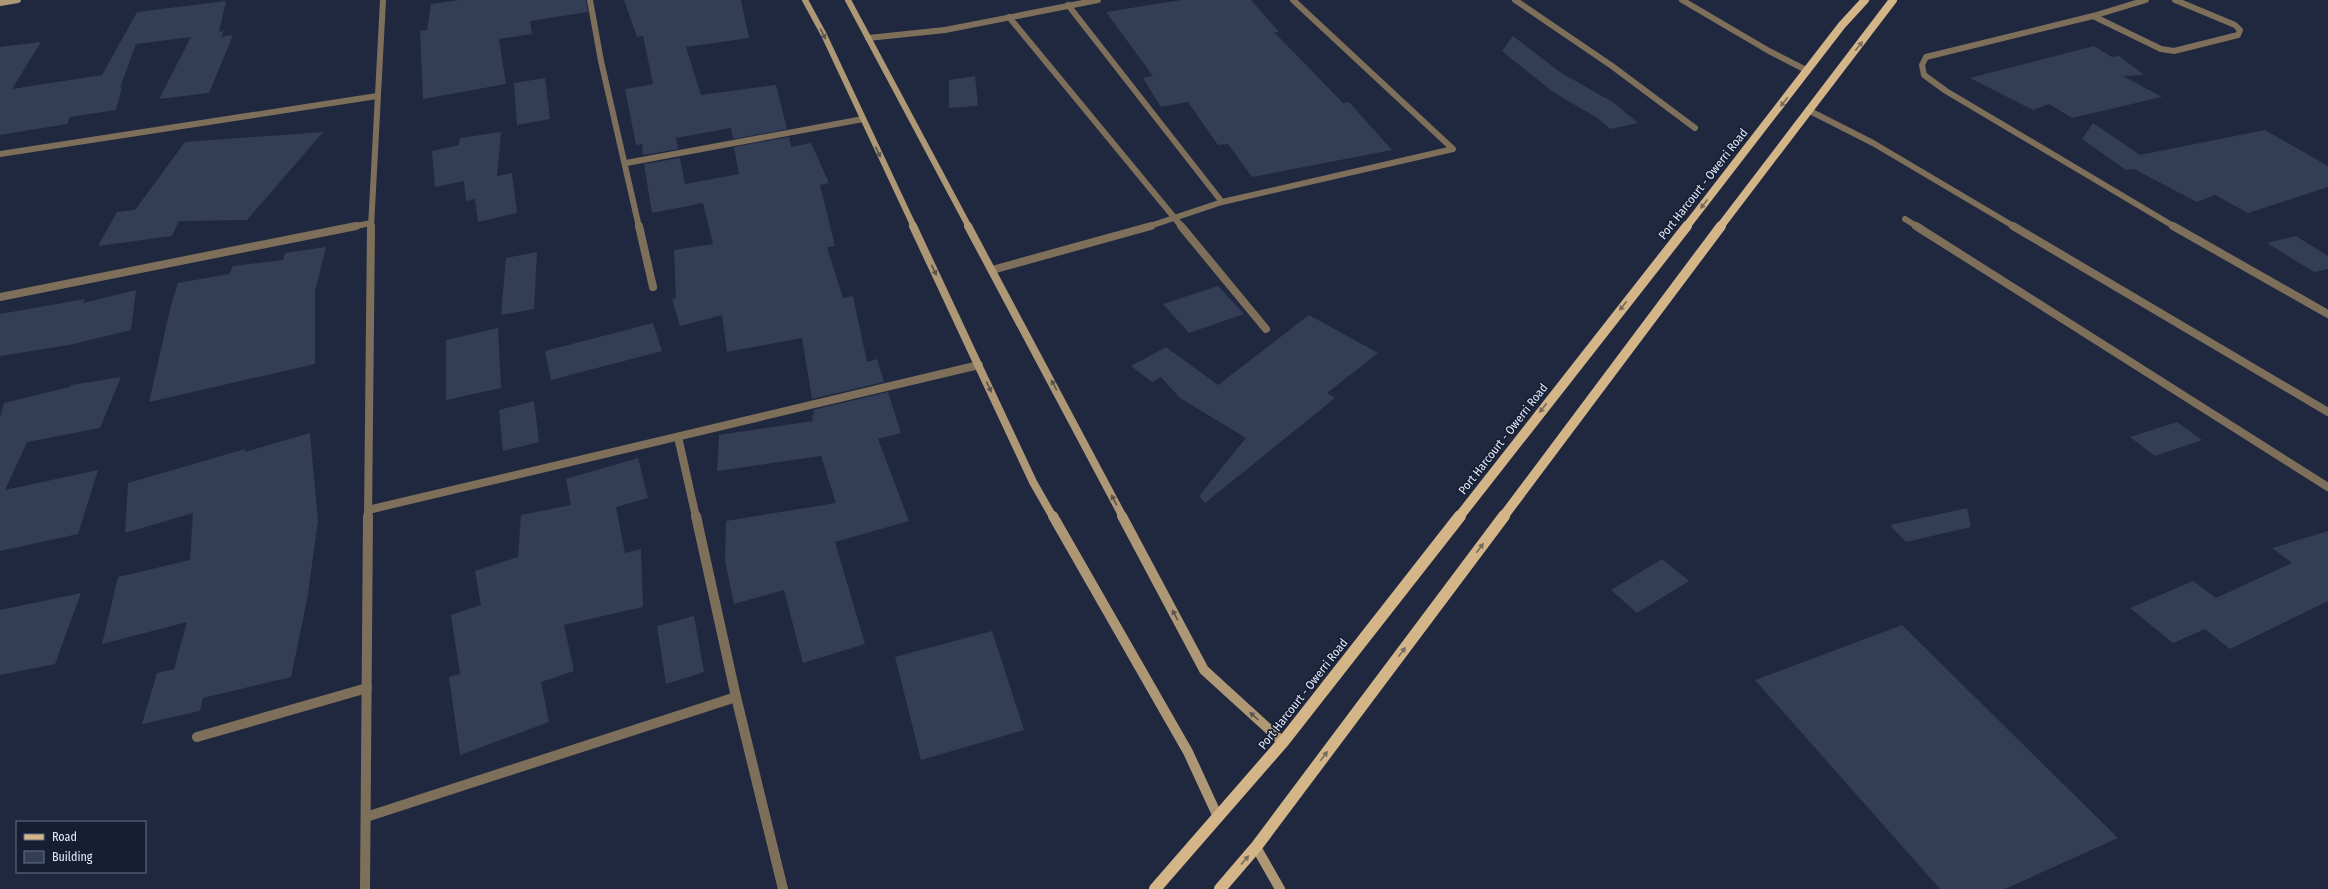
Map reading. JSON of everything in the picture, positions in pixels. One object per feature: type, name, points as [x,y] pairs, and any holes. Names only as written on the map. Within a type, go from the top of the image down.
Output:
[{"type":"main road","name":"Port Harcourt - Owerri Road","points":[[1155,889],[1283,742],[1808,71],[1842,25],[1865,0]]},
{"type":"main road","points":[[1220,889],[1256,847],[1808,110],[1893,0]]},
{"type":"street","points":[[0,3],[18,0]]},
{"type":"street","points":[[365,889],[372,223],[382,0]]},
{"type":"street","points":[[590,0],[601,61],[626,163],[653,287]]},
{"type":"street","points":[[805,0],[824,35],[1033,482],[1188,752],[1218,817]]},
{"type":"street","points":[[848,0],[1204,670],[1283,742]]},
{"type":"street","points":[[868,38],[945,30],[1098,0]]},
{"type":"street","points":[[992,270],[1176,219],[1222,202],[1453,149],[1293,0]]},
{"type":"street","points":[[1515,0],[1612,66],[1695,128]]},
{"type":"street","points":[[1682,0],[1769,51],[1808,71]]},
{"type":"street","points":[[2146,0],[2136,1],[2093,16],[1926,57],[1922,65],[1924,75],[1946,91],[2219,253],[2328,314]]},
{"type":"street","points":[[2093,16],[2162,49],[2174,51],[2238,35],[2240,30],[2235,25],[2175,0]]},
{"type":"street","points":[[1068,5],[1222,202]]},
{"type":"street","points":[[1009,18],[1266,329]]},
{"type":"street","points":[[0,154],[190,123],[378,96]]},
{"type":"street","points":[[1808,110],[1873,143],[2328,412]]},
{"type":"street","points":[[626,163],[863,119]]},
{"type":"street","points":[[1905,219],[1977,263],[2089,337],[2328,487]]},
{"type":"street","points":[[0,298],[372,223]]},
{"type":"street","points":[[368,510],[979,365]]},
{"type":"street","points":[[678,437],[736,697],[783,889]]},
{"type":"street","points":[[197,737],[367,688]]},
{"type":"street","points":[[366,817],[736,697]]},
{"type":"street","points":[[1256,847],[1280,889]]},
{"type":"building","points":[[460,0],[586,0],[588,12],[530,21],[532,34],[499,39],[506,84],[423,99],[420,31],[427,30],[431,4]]},
{"type":"building","points":[[624,0],[741,0],[749,38],[686,47],[701,95],[776,85],[787,129],[733,139],[731,128],[676,138],[678,149],[643,155],[642,144],[636,145],[625,89],[653,84],[643,36],[637,37]]},
{"type":"building","points":[[1181,0],[1251,0],[1279,32],[1274,32],[1343,103],[1349,102],[1392,150],[1252,177],[1228,144],[1218,145],[1188,102],[1161,107],[1143,78],[1153,76],[1106,12]]},
{"type":"building","points":[[226,1],[219,32],[224,31],[221,37],[233,35],[209,93],[159,99],[191,37],[136,44],[120,88],[122,87],[116,110],[70,117],[67,124],[0,135],[0,47],[41,42],[12,89],[102,75],[137,12]]},
{"type":"building","points":[[1513,36],[1560,72],[1614,103],[1638,123],[1610,129],[1599,119],[1553,92],[1502,51]]},
{"type":"building","points":[[2094,46],[2112,57],[2119,56],[2144,75],[2123,76],[2162,97],[2072,118],[2049,104],[2033,110],[1970,78]]},
{"type":"building","points":[[975,76],[978,106],[949,108],[949,80]]},
{"type":"building","points":[[545,78],[550,119],[517,125],[514,83]]},
{"type":"building","points":[[2093,123],[2140,155],[2265,130],[2328,166],[2328,187],[2248,213],[2215,195],[2197,202],[2134,169],[2126,170],[2082,139]]},
{"type":"building","points":[[323,132],[247,220],[179,221],[172,236],[98,246],[117,212],[135,210],[185,142]]},
{"type":"building","points":[[501,132],[497,176],[512,173],[517,213],[478,222],[475,199],[466,201],[464,181],[435,187],[432,151],[459,145],[460,138]]},
{"type":"building","points":[[789,137],[791,147],[811,143],[829,183],[820,185],[835,246],[827,247],[843,298],[853,296],[867,362],[877,359],[884,382],[812,399],[802,338],[727,352],[722,315],[680,326],[672,299],[676,298],[674,250],[713,244],[703,203],[652,213],[644,164],[680,158],[685,184],[739,174],[734,147]]},
{"type":"building","points":[[2296,236],[2328,256],[2328,269],[2314,272],[2267,243]]},
{"type":"building","points":[[326,247],[315,291],[315,364],[149,402],[171,305],[178,283],[229,274],[233,266],[283,260],[285,253]]},
{"type":"building","points":[[537,252],[534,309],[501,315],[506,258]]},
{"type":"building","points":[[1218,286],[1244,314],[1189,333],[1163,304]]},
{"type":"building","points":[[136,290],[131,330],[69,345],[0,356],[0,314],[85,299],[83,303]]},
{"type":"building","points":[[1309,315],[1378,353],[1327,393],[1335,398],[1205,503],[1199,496],[1246,438],[1180,398],[1161,377],[1152,382],[1131,366],[1166,347],[1218,385]]},
{"type":"building","points":[[653,323],[662,351],[551,380],[545,351]]},
{"type":"building","points":[[498,328],[501,388],[446,400],[446,340]]},
{"type":"building","points":[[121,377],[100,428],[27,442],[5,490],[98,470],[78,534],[0,551],[0,418],[4,403],[70,387],[71,385]]},
{"type":"building","points":[[888,392],[901,433],[878,439],[909,521],[835,542],[865,644],[803,663],[784,590],[734,604],[725,561],[726,521],[836,503],[821,456],[717,471],[719,435],[813,421],[813,410]]},
{"type":"building","points":[[534,401],[539,442],[503,451],[499,410]]},
{"type":"building","points":[[2177,422],[2202,440],[2155,456],[2130,437]]},
{"type":"building","points":[[310,433],[318,521],[307,600],[291,677],[203,698],[200,711],[142,724],[157,673],[174,669],[187,622],[102,644],[118,577],[190,560],[193,513],[125,533],[128,483],[245,449],[245,452]]},
{"type":"building","points":[[638,458],[648,498],[616,507],[625,553],[641,549],[643,607],[564,625],[574,671],[541,682],[549,722],[460,755],[449,677],[460,674],[451,615],[481,605],[475,571],[518,557],[521,515],[571,505],[566,479]]},
{"type":"building","points":[[1967,508],[1971,527],[1906,542],[1890,525]]},
{"type":"building","points":[[2328,531],[2328,601],[2230,649],[2205,629],[2173,643],[2130,608],[2193,581],[2216,598],[2292,563],[2272,548]]},
{"type":"building","points":[[1662,559],[1689,581],[1637,613],[1611,590]]},
{"type":"building","points":[[81,593],[55,664],[0,675],[0,610]]},
{"type":"building","points":[[694,616],[704,672],[666,684],[657,626]]},
{"type":"building","points":[[1902,625],[2118,838],[2005,889],[1940,889],[1755,680]]},
{"type":"building","points":[[992,631],[1024,730],[921,760],[895,657]]}]
